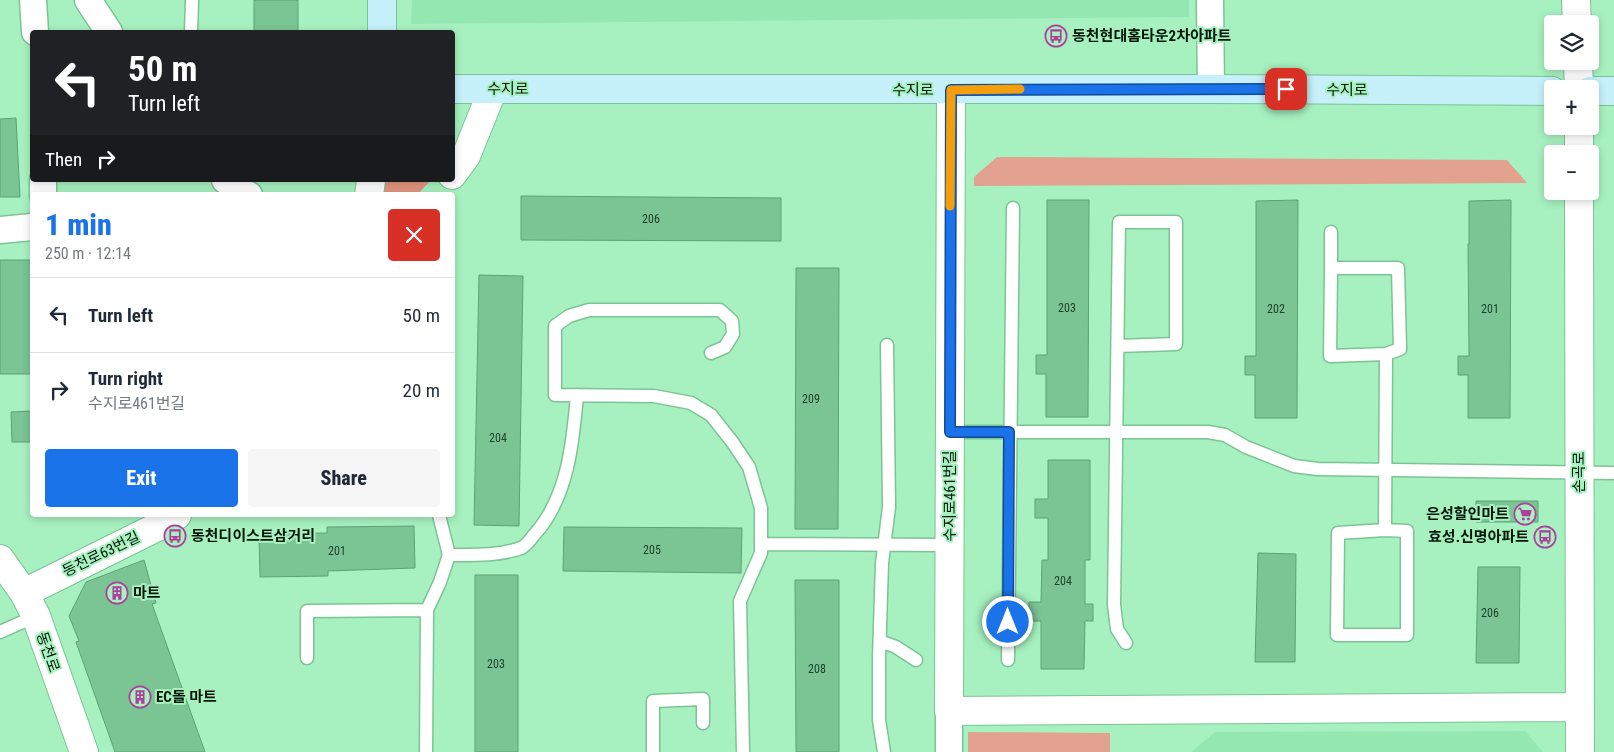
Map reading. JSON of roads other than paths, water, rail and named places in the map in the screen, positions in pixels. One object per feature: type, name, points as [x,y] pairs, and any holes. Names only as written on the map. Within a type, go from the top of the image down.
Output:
[{"type":"main road","points":[[382,0],[382,30]]},
{"type":"main road","name":"수지로","points":[[455,90],[1211,89],[1544,91]]},
{"type":"main road","points":[[1599,91],[1614,91]]},
{"type":"street","points":[[33,0],[35,30]]},
{"type":"street","points":[[88,0],[108,30]]},
{"type":"street","points":[[1210,0],[1211,89]]},
{"type":"street","points":[[1576,0],[1577,15]]},
{"type":"street","points":[[455,171],[466,156],[493,89]]},
{"type":"street","name":"수지로461번길","points":[[949,752],[951,90]]},
{"type":"street","points":[[228,182],[242,192]]},
{"type":"street","name":"손곡로","points":[[1579,200],[1580,752]]},
{"type":"street","points":[[0,230],[30,227]]},
{"type":"street","name":"동천로63번길","points":[[30,605],[174,517]]},
{"type":"street","name":"동천로","points":[[0,559],[30,605],[84,752]]},
{"type":"street","points":[[949,711],[1580,707]]},
{"type":"lane","points":[[191,30],[192,0]]},
{"type":"lane","points":[[1008,660],[1009,432],[1013,208]]},
{"type":"lane","points":[[1118,346],[1176,344],[1176,222],[1119,222],[1114,605],[1117,629],[1126,643]]},
{"type":"lane","points":[[1331,232],[1330,356],[1386,354],[1400,349],[1398,268],[1331,268]]},
{"type":"lane","points":[[711,353],[725,347],[733,334],[732,321],[720,310],[589,310],[569,316],[555,326],[555,395],[654,396],[691,403],[711,415],[749,467],[761,508],[761,553],[740,601],[743,752]]},
{"type":"lane","points":[[884,752],[879,720],[882,563],[889,507],[887,345]]},
{"type":"lane","points":[[1385,530],[1386,354]]},
{"type":"lane","points":[[449,555],[497,553],[523,548],[542,527],[555,503],[564,479],[570,452],[577,395]]},
{"type":"lane","points":[[950,432],[1208,432],[1225,435],[1246,447],[1294,466],[1318,470],[1614,473]]},
{"type":"lane","points":[[426,752],[427,610],[440,582],[449,555],[440,517]]},
{"type":"lane","points":[[1385,530],[1407,531],[1407,634],[1337,634],[1338,533],[1385,530]]},
{"type":"lane","points":[[761,544],[950,545]]},
{"type":"lane","points":[[0,632],[30,605]]},
{"type":"lane","points":[[307,658],[307,612],[427,610]]},
{"type":"lane","points":[[880,641],[896,647],[916,660]]},
{"type":"lane","points":[[653,752],[653,701],[703,699],[703,723]]},
{"type":"place","name":"동천현대홈타운2차아파트","points":[[1056,36]]},
{"type":"place","name":"은성할인마트","points":[[1525,514]]},
{"type":"place","name":"동천디이스트삼거리","points":[[175,536]]},
{"type":"place","name":"효성.신명아파트","points":[[1545,537]]},
{"type":"place","name":"마트","points":[[117,593]]},
{"type":"place","name":"EC돌 마트","points":[[140,697]]}]
